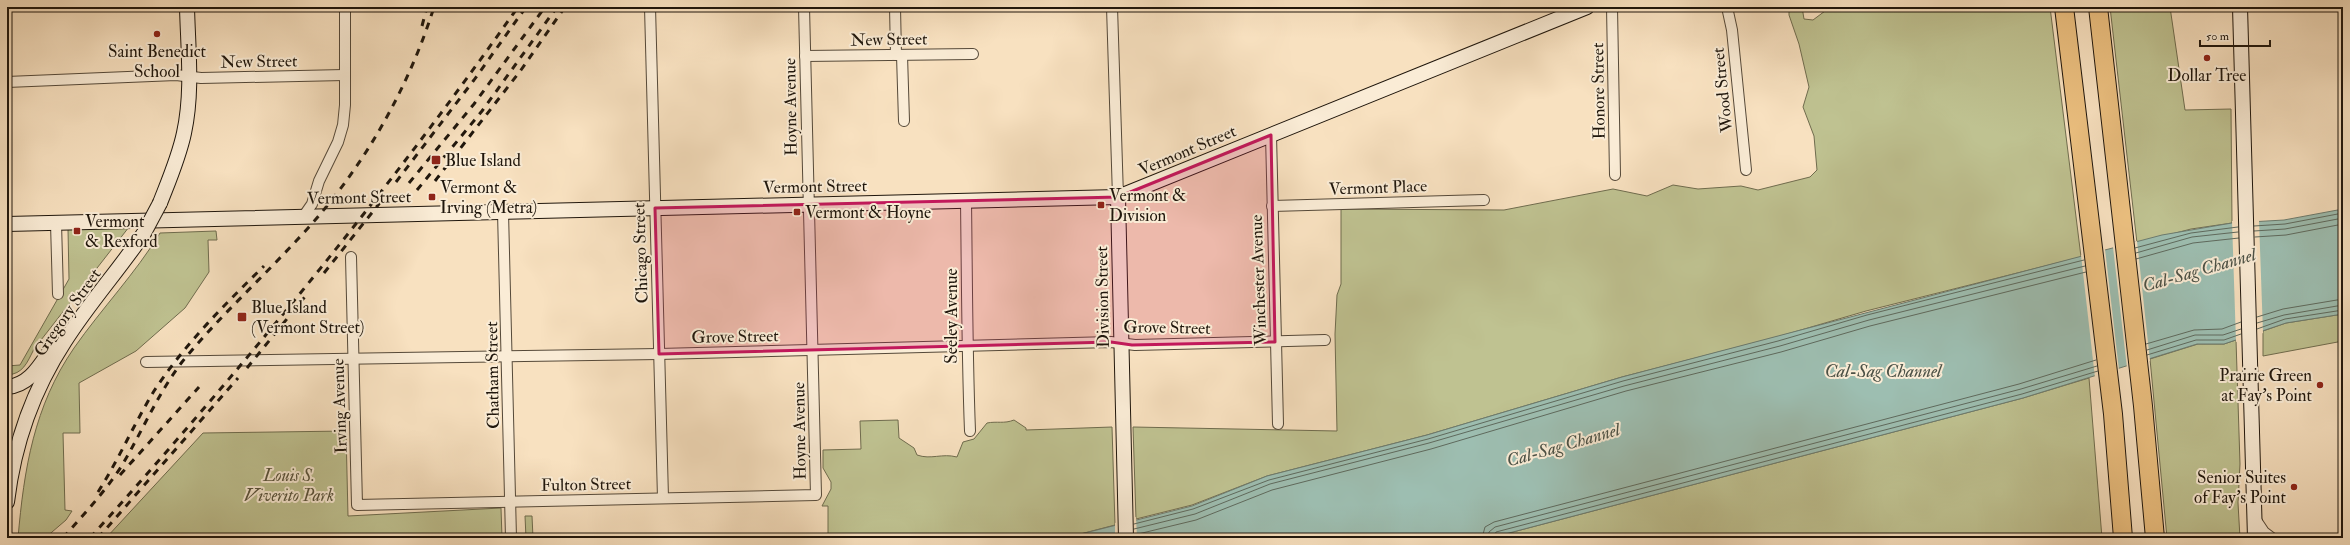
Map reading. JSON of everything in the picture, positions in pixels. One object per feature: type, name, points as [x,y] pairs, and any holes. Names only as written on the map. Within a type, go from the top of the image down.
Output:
[{"type":"highway","points":[[2064,7],[2112,414],[2123,538]]},
{"type":"highway","points":[[2098,7],[2143,406],[2155,538]]},
{"type":"street","name":"Gregory Street","points":[[7,502],[15,458],[32,403],[64,342],[144,233],[160,203],[184,132],[189,77],[187,7]]},
{"type":"street","points":[[302,217],[312,204],[321,177],[338,142],[345,105],[345,7]]},
{"type":"street","name":"Chicago Street","points":[[650,7],[663,498]]},
{"type":"street","name":"Hoyne Avenue","points":[[804,7],[816,495]]},
{"type":"street","points":[[895,7],[904,121]]},
{"type":"street","name":"Division Street","points":[[1112,7],[1126,538]]},
{"type":"street","name":"Vermont Street","points":[[7,224],[1118,197],[1587,7]]},
{"type":"street","name":"Honore Street","points":[[1612,7],[1615,175]]},
{"type":"street","name":"Wood Street","points":[[1727,7],[1732,30],[1746,170]]},
{"type":"street","points":[[2240,7],[2255,538]]},
{"type":"street","name":"New Street","points":[[805,56],[972,54]]},
{"type":"street","name":"New Street","points":[[7,82],[176,75],[189,77],[344,75]]},
{"type":"street","name":"Winchester Avenue","points":[[1271,135],[1278,424]]},
{"type":"street","name":"Seeley Avenue","points":[[966,200],[970,431]]},
{"type":"street","name":"Vermont Place","points":[[1272,206],[1484,200]]},
{"type":"street","name":"Chatham Street","points":[[503,212],[511,538]]},
{"type":"street","points":[[56,222],[58,294]]},
{"type":"street","name":"Irving Avenue","points":[[351,257],[357,505]]},
{"type":"street","points":[[7,387],[17,386],[25,382],[35,372],[68,327],[97,296]]},
{"type":"street","name":"Grove Street","points":[[146,362],[659,354],[1111,342],[1135,345],[1325,340]]},
{"type":"street","name":"Fulton Street","points":[[357,505],[816,495]]},
{"type":"street","points":[[2254,517],[2264,532],[2272,538]]},
{"type":"highlighted area","points":[[1271,135],[1275,342],[1132,345],[1111,342],[659,354],[655,208],[1118,197]]},
{"type":"green space","points":[[1789,7],[1802,7],[1804,19],[1813,20],[1825,11],[1826,7],[2050,7],[2081,257],[1866,311],[1777,337],[1622,377],[1427,435],[1267,476],[1192,505],[1136,519],[1133,427],[1337,431],[1335,334],[1337,295],[1341,284],[1341,209],[1504,210],[1613,189],[1647,196],[1673,185],[1698,189],[1741,186],[1758,190],[1810,177],[1817,170],[1814,136],[1803,107],[1809,87],[1799,44],[1789,15]]},
{"type":"green space","points":[[2110,7],[2170,7],[2185,110],[2231,109],[2232,223],[2191,229],[2137,243]]},
{"type":"green space","points":[[129,227],[34,349],[24,367],[17,372],[7,375],[7,366],[20,365],[69,279],[68,229]]},
{"type":"green space","points":[[216,231],[217,240],[208,240],[209,272],[185,308],[136,351],[79,383],[80,433],[63,433],[65,510],[72,511],[66,520],[45,538],[18,538],[20,512],[28,463],[40,415],[60,370],[74,348],[140,263],[160,233]]},
{"type":"green space","points":[[2343,314],[2343,341],[2263,356],[2263,331],[2286,323]]},
{"type":"green space","points":[[2236,340],[2240,464],[2238,503],[2240,538],[2167,538],[2150,359],[2198,344],[2224,344]]},
{"type":"green space","points":[[2089,378],[2102,538],[1490,538],[2023,398]]},
{"type":"green space","points":[[898,420],[899,438],[914,448],[917,455],[927,457],[957,457],[963,442],[974,439],[987,423],[1007,422],[1014,420],[1026,428],[1026,430],[1112,427],[1115,525],[1065,538],[828,538],[828,506],[822,506],[831,489],[831,482],[823,468],[823,450],[861,449],[860,421]]},
{"type":"green space","name":"Louis S. Viverito Park","points":[[346,431],[348,516],[501,508],[502,538],[106,538],[203,433]]},
{"type":"green space","points":[[525,516],[532,516],[533,538],[526,538]]},
{"type":"water","name":"Cal-Sag Channel","points":[[2343,209],[2343,314],[2286,323],[2224,344],[2197,344],[2023,398],[1490,538],[1065,538],[1192,506],[1267,476],[1427,435],[1622,377],[2162,235],[2232,223],[2284,220]]},
{"type":"pier","points":[[2259,220],[2263,333],[2236,342],[2232,221]]},
{"type":"pier","points":[[2137,241],[2150,361],[2127,368],[2113,247]]},
{"type":"pier","points":[[2105,249],[2119,370],[2095,378],[2081,255]]},
{"type":"pier","points":[[1136,517],[1137,538],[1115,538],[1115,523]]},
{"type":"railway","points":[[422,26],[427,7]]},
{"type":"railway","points":[[63,538],[100,495],[121,467],[157,400],[182,362],[238,300],[320,215],[341,188],[379,131],[395,101],[410,71],[434,7]]},
{"type":"railway","points":[[90,538],[203,410],[312,279],[417,145],[518,7]]},
{"type":"railway","points":[[396,182],[474,80],[526,7]]},
{"type":"railway","points":[[409,183],[474,104],[545,7]]},
{"type":"railway","points":[[417,190],[482,111],[557,7]]},
{"type":"railway","points":[[435,181],[521,70],[565,7]]},
{"type":"railway","points":[[324,273],[386,195]]},
{"type":"railway","points":[[98,492],[154,391],[178,357],[264,266]]},
{"type":"railway","points":[[247,368],[308,293]]},
{"type":"railway","points":[[98,538],[238,378]]},
{"type":"railway","points":[[120,475],[199,387]]},
{"type":"place","name":"Saint Benedict School","points":[[157,34]]},
{"type":"place","name":"Dollar Tree","points":[[2207,58]]},
{"type":"place","name":"Blue Island","points":[[436,160]]},
{"type":"place","name":"Vermont & Irving (Metra)","points":[[432,197]]},
{"type":"place","name":"Vermont & Division","points":[[1101,205]]},
{"type":"place","name":"Vermont & Hoyne","points":[[797,212]]},
{"type":"place","name":"Vermont & Rexford","points":[[77,231]]},
{"type":"place","name":"Blue Island (Vermont Street)","points":[[242,317]]},
{"type":"place","name":"Prairie Green at Fay's Point","points":[[2320,385]]},
{"type":"place","name":"Senior Suites of Fay’s Point","points":[[2294,487]]}]
